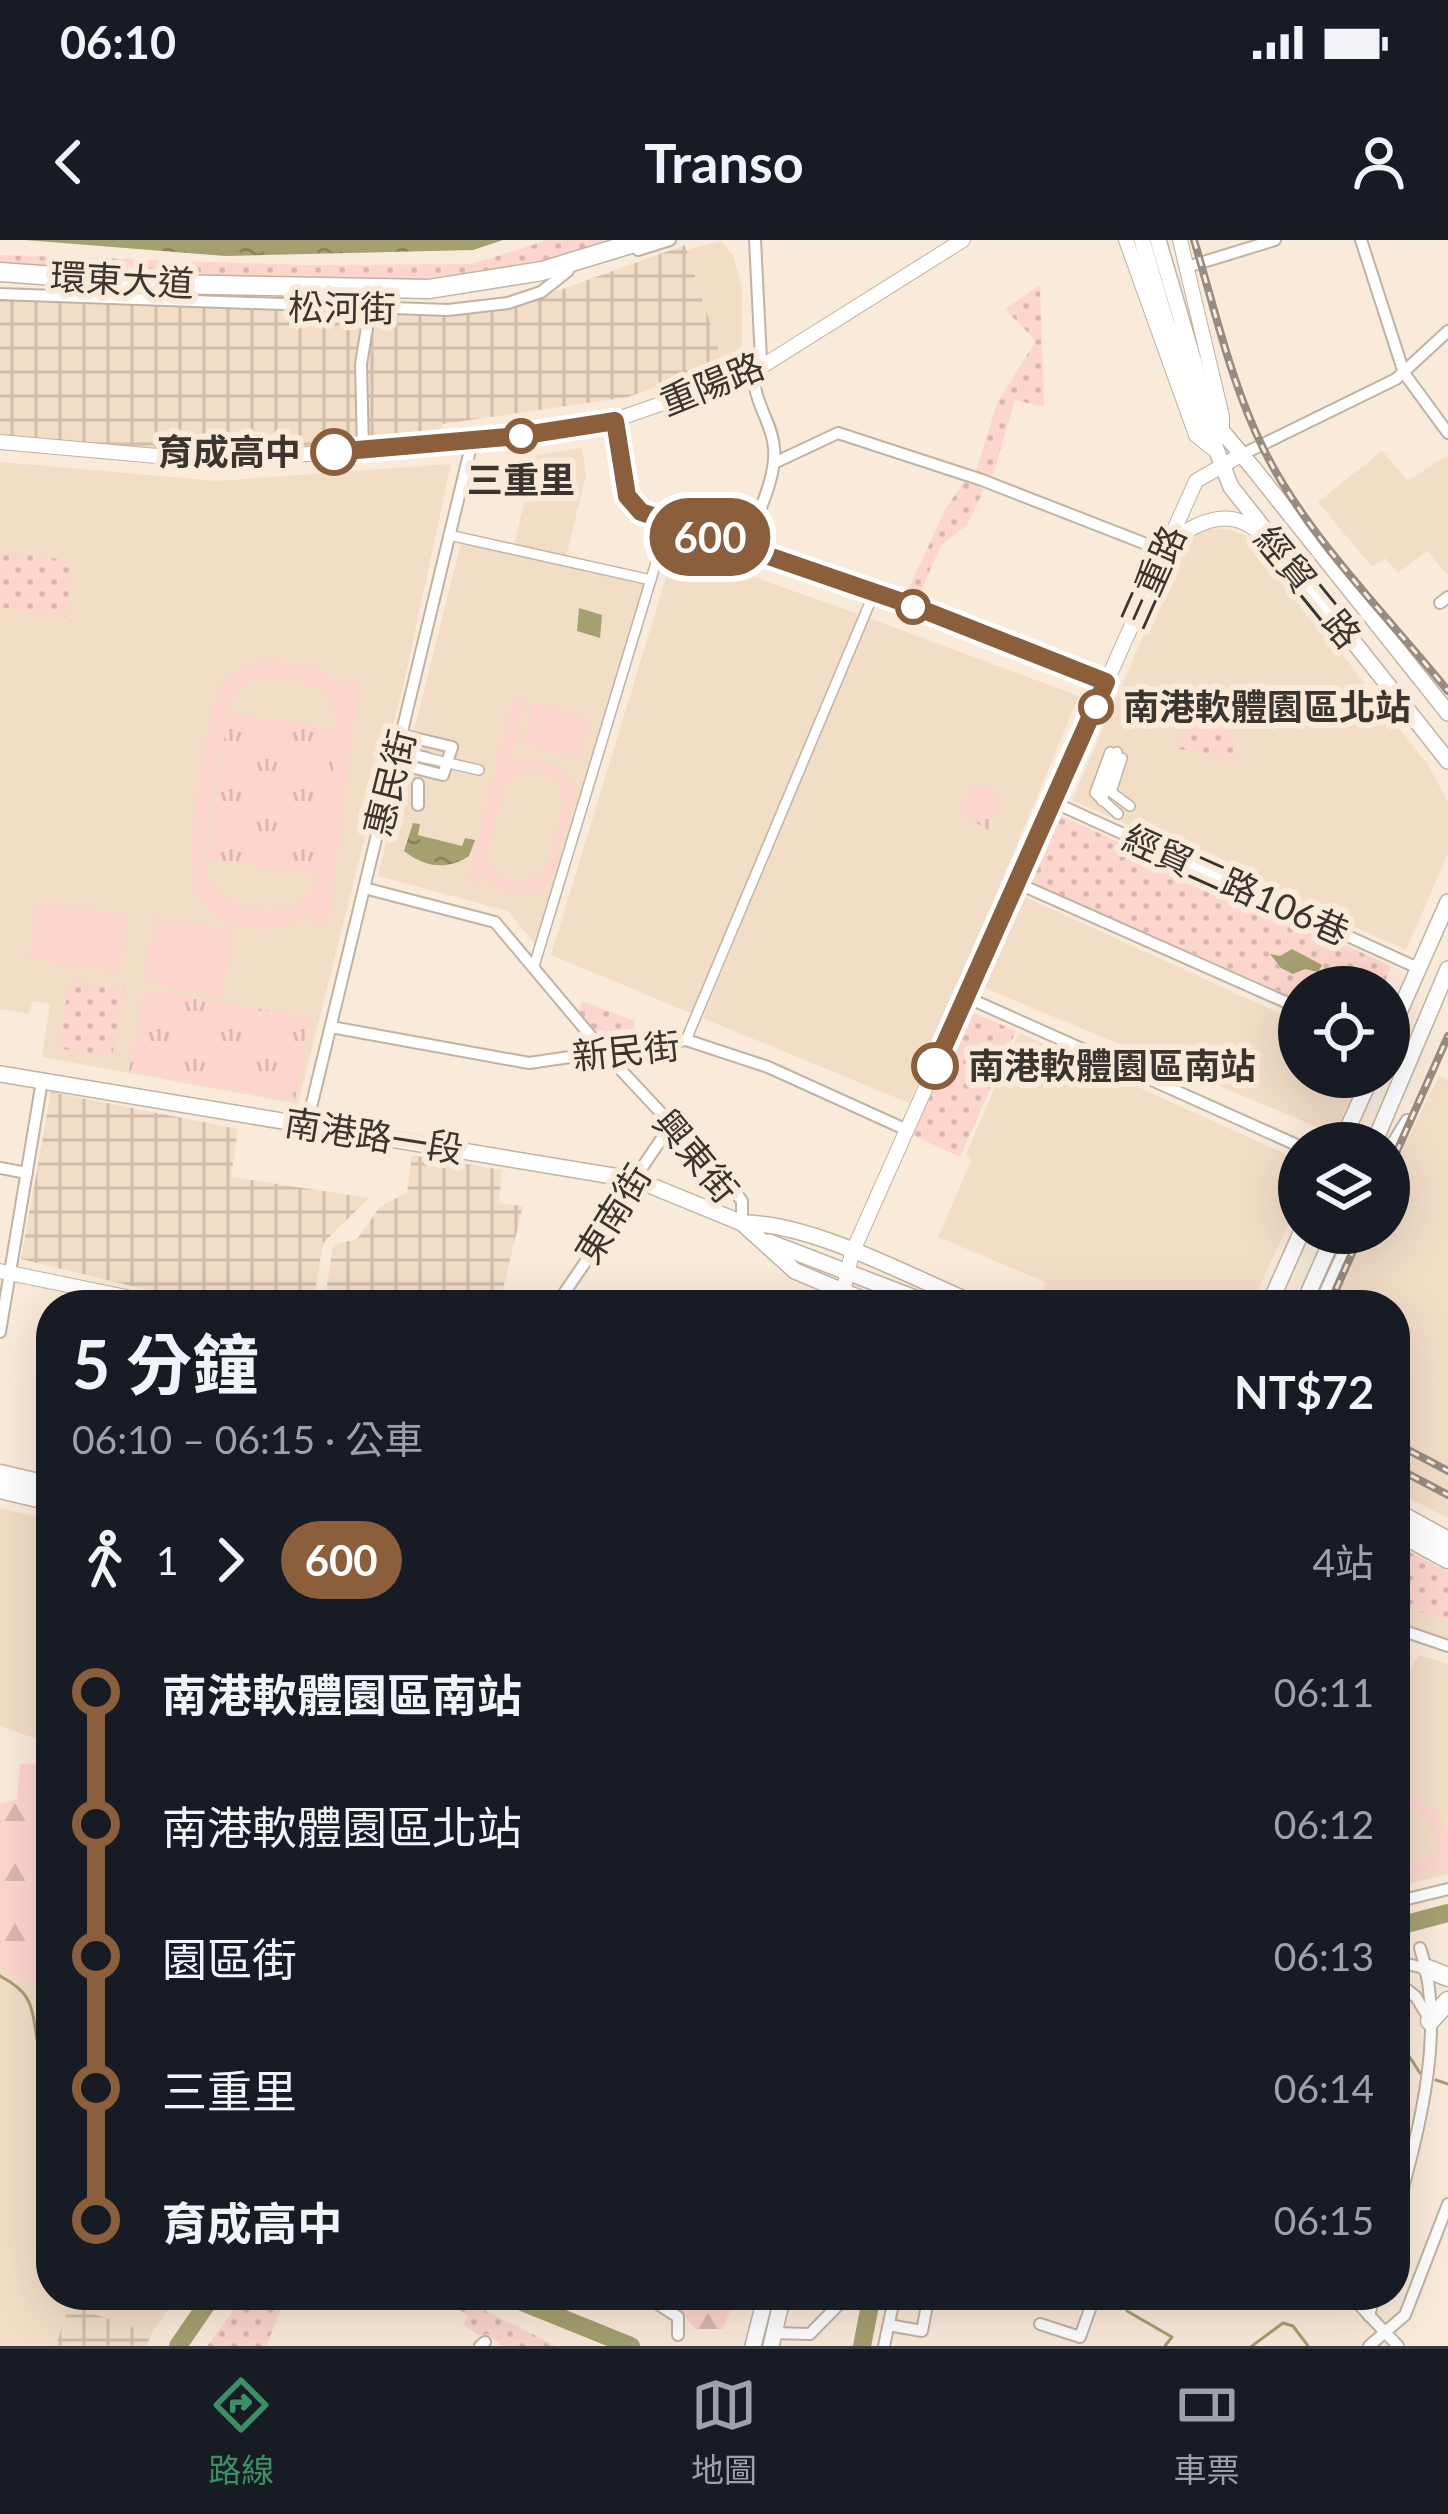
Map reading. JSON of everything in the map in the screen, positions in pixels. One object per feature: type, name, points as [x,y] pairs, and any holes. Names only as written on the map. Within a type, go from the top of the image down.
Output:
[{"type":"main road","name":"環東大道","points":[[0,272],[100,280],[463,285],[530,274],[632,240]]},
{"type":"main road","name":"環東大道","points":[[0,272],[164,284],[429,289],[542,271],[644,240]]},
{"type":"main road","points":[[1142,240],[1174,319]]},
{"type":"main road","points":[[1158,240],[1174,319]]},
{"type":"main road","name":"經貿二路","points":[[1174,319],[1217,442],[1218,465],[1272,545],[1448,761]]},
{"type":"main road","name":"經貿二路","points":[[1217,442],[1240,456],[1448,712]]},
{"type":"main road","points":[[1410,986],[1448,902]]},
{"type":"main road","points":[[1410,1057],[1447,974]]},
{"type":"main road","name":"南港路一段","points":[[0,1074],[637,1180],[742,1223],[761,1240],[896,1290]]},
{"type":"main road","name":"南港路一段","points":[[742,1223],[767,1223],[941,1290]]},
{"type":"main road","points":[[761,1240],[795,1271],[838,1290]]},
{"type":"main road","points":[[1276,1290],[1292,1254]]},
{"type":"main road","points":[[1310,1290],[1326,1254]]},
{"type":"main road","points":[[0,1474],[36,1482]]},
{"type":"main road","points":[[0,1489],[36,1497]]},
{"type":"main road","points":[[1410,1520],[1448,1541]]},
{"type":"main road","points":[[1410,1538],[1448,1559]]},
{"type":"main road","points":[[1428,1969],[1448,1977]]},
{"type":"main road","points":[[1430,2021],[1448,2001]]},
{"type":"main road","points":[[753,2346],[762,2310]]},
{"type":"main road","points":[[772,2342],[779,2310]]},
{"type":"street","name":"松河街","points":[[0,294],[448,310],[508,303],[541,292],[560,274],[670,240]]},
{"type":"street","points":[[745,548],[774,463],[773,441],[753,372],[760,359],[755,240]]},
{"type":"street","name":"重陽路","points":[[0,442],[213,461],[472,442],[615,421],[753,372],[963,240]]},
{"type":"street","points":[[1126,240],[1196,435],[1217,442],[1180,240]]},
{"type":"street","points":[[1187,267],[1275,240]]},
{"type":"street","points":[[1361,240],[1404,373],[1448,433]]},
{"type":"street","points":[[364,449],[361,364],[370,309]]},
{"type":"street","points":[[1218,465],[1404,373],[1448,331]]},
{"type":"street","points":[[615,421],[627,496],[635,508],[1106,682]]},
{"type":"street","points":[[774,463],[838,433],[1166,547],[1208,518],[1254,526],[1272,545]]},
{"type":"street","name":"惠民街","points":[[307,1124],[472,442]]},
{"type":"street","name":"三重路","points":[[843,1290],[852,1253],[1166,547],[1199,476],[1218,465]]},
{"type":"street","points":[[534,966],[668,523]]},
{"type":"street","points":[[449,536],[651,580]]},
{"type":"street","points":[[686,1040],[874,593]]},
{"type":"street","points":[[396,757],[442,775],[452,747],[402,734]]},
{"type":"street","points":[[1130,806],[1095,793],[1116,754],[1132,750]]},
{"type":"street","points":[[1116,754],[1109,771],[1107,800],[1118,814]]},
{"type":"street","points":[[1107,800],[1116,754]]},
{"type":"street","points":[[396,757],[427,758],[479,770]]},
{"type":"street","points":[[1099,780],[1109,771]]},
{"type":"street","points":[[418,784],[418,806]]},
{"type":"street","name":"經貿二路106巷","points":[[1053,802],[1418,968]]},
{"type":"street","points":[[1017,883],[1278,999]]},
{"type":"street","name":"興東街","points":[[364,888],[495,922],[605,1052],[736,1193],[742,1202],[742,1223]]},
{"type":"street","points":[[1418,968],[1447,974]]},
{"type":"street","points":[[966,998],[1278,1137]]},
{"type":"street","name":"新民街","points":[[331,1027],[529,1063],[686,1040],[769,1066],[907,1130]]},
{"type":"street","points":[[0,1332],[5,1272],[42,1081]]},
{"type":"street","name":"東南街","points":[[566,1290],[670,1125]]},
{"type":"street","points":[[0,1168],[27,1173]]},
{"type":"street","points":[[1326,1290],[1342,1254]]},
{"type":"street","points":[[5,1272],[92,1290]]},
{"type":"street","points":[[1410,1634],[1448,1646]]},
{"type":"street","points":[[1410,1898],[1448,1889]]},
{"type":"street","points":[[1410,2163],[1427,2090],[1428,1969],[1420,1948]]},
{"type":"street","points":[[1410,1965],[1428,1969]]},
{"type":"street","points":[[1410,1992],[1430,2021]]},
{"type":"street","points":[[1410,2302],[1448,2204]]},
{"type":"street","points":[[667,2310],[678,2317],[678,2335]]},
{"type":"street","points":[[772,2342],[810,2334],[833,2310]]},
{"type":"street","points":[[884,2346],[892,2310]]},
{"type":"street","points":[[894,2326],[922,2331],[926,2310]]},
{"type":"street","points":[[1040,2324],[1080,2337],[1090,2310]]},
{"type":"street","points":[[1364,2310],[1398,2346]]},
{"type":"street","points":[[1369,2316],[1370,2310]]},
{"type":"street","points":[[1369,2346],[1407,2310]]},
{"type":"shaded area","points":[[721,241],[733,255],[742,287],[742,351],[723,363],[687,250]]},
{"type":"shaded area","points":[[685,245],[723,363],[628,397],[442,424],[440,439],[246,453],[107,450],[0,436],[0,297],[241,309],[481,302],[560,290]]},
{"type":"shaded area","points":[[582,448],[586,475],[566,557],[514,545],[536,455]]},
{"type":"shaded area","points":[[1382,451],[1408,481],[1448,455],[1448,575],[1427,551],[1398,573],[1385,558],[1372,567],[1318,502]]},
{"type":"shaded area","points":[[0,462],[217,481],[451,464],[405,678],[298,1104],[42,1057],[50,1004],[32,1001],[29,1014],[0,1009]]},
{"type":"shaded area","points":[[1203,528],[1228,529],[1252,538],[1428,765],[1448,802],[1448,853],[1406,950],[1072,800],[1186,537]]},
{"type":"shaded area","points":[[462,538],[651,580],[558,909],[539,949],[508,911],[378,876]]},
{"type":"shaded area","points":[[703,559],[864,616],[700,1017],[551,955],[668,571]]},
{"type":"shaded area","points":[[866,617],[1079,696],[909,1103],[703,1018]]},
{"type":"shaded area","points":[[1021,895],[1278,1012],[1278,1098],[1350,1098],[1339,1122],[1305,1122],[985,988]]},
{"type":"shaded area","points":[[1019,1033],[1278,1150],[1278,1246],[1258,1290],[1042,1290],[1045,1282],[938,1237],[971,1161],[966,1154]]},
{"type":"shaded area","points":[[1439,1076],[1448,1080],[1448,1518],[1410,1499],[1410,1290],[1332,1290],[1350,1254],[1410,1254],[1410,1134]]},
{"type":"shaded area","points":[[51,1092],[238,1129],[231,1177],[369,1198],[323,1243],[315,1290],[148,1290],[21,1259]]},
{"type":"shaded area","points":[[412,1155],[502,1170],[499,1203],[523,1206],[503,1290],[326,1290],[333,1245],[357,1239],[380,1207],[407,1192]]},
{"type":"shaded area","points":[[0,1508],[36,1516],[36,1739],[0,1726]]},
{"type":"shaded area","points":[[1410,1609],[1448,1620],[1448,1639],[1410,1628]]},
{"type":"shaded area","points":[[1419,1655],[1448,1664],[1448,1874],[1410,1883],[1410,1670]]},
{"type":"shaded area","points":[[0,1888],[36,1896],[36,2310],[69,2310],[56,2346],[0,2346]]},
{"type":"shaded area","points":[[67,2310],[83,2310],[151,2334],[147,2346],[56,2346]]},
{"type":"shaded area","points":[[82,2310],[168,2310],[151,2334]]},
{"type":"green space","points":[[548,240],[628,240],[552,262],[475,276],[396,283],[237,283],[0,271],[0,255],[304,265],[472,264]]},
{"type":"green space","points":[[1040,285],[1044,407],[1015,400],[992,478],[975,473],[998,401],[1036,341],[1005,309]]},
{"type":"green space","points":[[965,481],[984,489],[967,525],[941,545],[917,599],[906,594],[947,506]]},
{"type":"green space","points":[[0,551],[73,561],[65,617],[0,607]]},
{"type":"green space","points":[[270,660],[315,666],[342,686],[344,677],[359,681],[329,923],[311,922],[312,910],[297,921],[262,930],[227,923],[213,913],[201,900],[191,867],[204,748],[216,696],[232,673]],"holes":[[[289,676],[328,694],[339,728],[316,886],[283,908],[267,910],[235,902],[210,882],[206,861],[230,699],[251,681]]]},
{"type":"green space","points":[[1185,685],[1236,742],[1235,759],[1179,749],[1187,713],[1166,699]]},
{"type":"green space","points":[[513,696],[525,699],[510,764],[529,759],[549,762],[565,772],[577,790],[551,878],[526,896],[498,887],[483,872],[479,884],[468,880]],"holes":[[[526,769],[557,779],[565,802],[544,872],[520,883],[500,877],[487,857],[504,785]]]},
{"type":"green space","points":[[533,702],[591,719],[580,760],[522,743]]},
{"type":"green space","points":[[228,713],[339,729],[318,875],[207,859]]},
{"type":"green space","points":[[971,785],[994,788],[1002,798],[988,830],[959,813]]},
{"type":"green space","points":[[1059,815],[1391,966],[1278,966],[1278,991],[1029,881]]},
{"type":"green space","points":[[37,901],[128,915],[119,972],[29,959]]},
{"type":"green space","points":[[155,916],[233,931],[221,997],[142,982]]},
{"type":"green space","points":[[70,979],[124,988],[112,1057],[58,1048]]},
{"type":"green space","points":[[143,989],[312,1018],[295,1100],[129,1071]]},
{"type":"green space","points":[[582,1001],[635,1021],[631,1039],[604,1045],[578,1013]]},
{"type":"green space","points":[[969,1011],[1016,1031],[960,1157],[913,1135]]},
{"type":"green space","points":[[1410,1552],[1448,1572],[1448,1620],[1410,1609]]},
{"type":"green space","points":[[36,1763],[36,1987],[0,1966],[0,1803],[17,1800],[20,1764]]},
{"type":"green space","points":[[1410,1797],[1440,1815],[1448,1835],[1448,1868],[1410,1877],[1410,1866],[1425,1862],[1437,1847],[1429,1817],[1410,1809]]},
{"type":"green space","points":[[234,2310],[281,2310],[266,2346],[207,2346]]},
{"type":"green space","points":[[460,2310],[484,2310],[556,2346],[503,2346],[463,2325],[468,2316]]},
{"type":"green space","points":[[680,2310],[730,2310],[723,2329],[695,2329]]},
{"type":"water","points":[[25,240],[503,240],[473,250],[225,256]]},
{"type":"water","points":[[579,608],[602,615],[600,638],[577,631]]},
{"type":"water","points":[[413,823],[420,824],[418,835],[462,846],[465,838],[475,840],[469,856],[444,865],[412,856],[404,851]]},
{"type":"water","points":[[1292,949],[1322,965],[1279,966],[1270,954],[1280,956]]},
{"type":"waterway","points":[[1410,1923],[1448,1913]]},
{"type":"waterway","points":[[0,1976],[26,1996],[36,2033]]},
{"type":"waterway","points":[[1410,2058],[1420,2073]]},
{"type":"waterway","points":[[1436,2080],[1448,2084]]},
{"type":"waterway","points":[[178,2346],[203,2310]]},
{"type":"waterway","points":[[542,2310],[631,2346]]},
{"type":"waterway","points":[[862,2346],[869,2310]]},
{"type":"waterway","points":[[1127,2310],[1172,2337],[1165,2346]]},
{"type":"waterway","points":[[1252,2346],[1283,2323],[1293,2326],[1308,2346]]},
{"type":"railway","points":[[1194,240],[1242,399],[1282,482],[1325,545],[1448,691]]},
{"type":"railway","points":[[1410,1122],[1448,1036]]},
{"type":"railway","points":[[1336,1290],[1352,1254]]},
{"type":"railway","points":[[1410,1451],[1448,1471]]},
{"type":"railway","points":[[1410,1475],[1448,1495]]},
{"type":"bus line","name":"600","points":[[334,452],[472,442],[615,421],[627,496],[641,512],[908,604],[1106,682],[935,1066]]},
{"type":"place","name":"三重里","points":[[521,436]]},
{"type":"place","name":"育成高中","points":[[334,452]]},
{"type":"place","name":"南港軟體園區北站","points":[[1096,707]]},
{"type":"place","name":"南港軟體園區南站","points":[[935,1066]]}]
